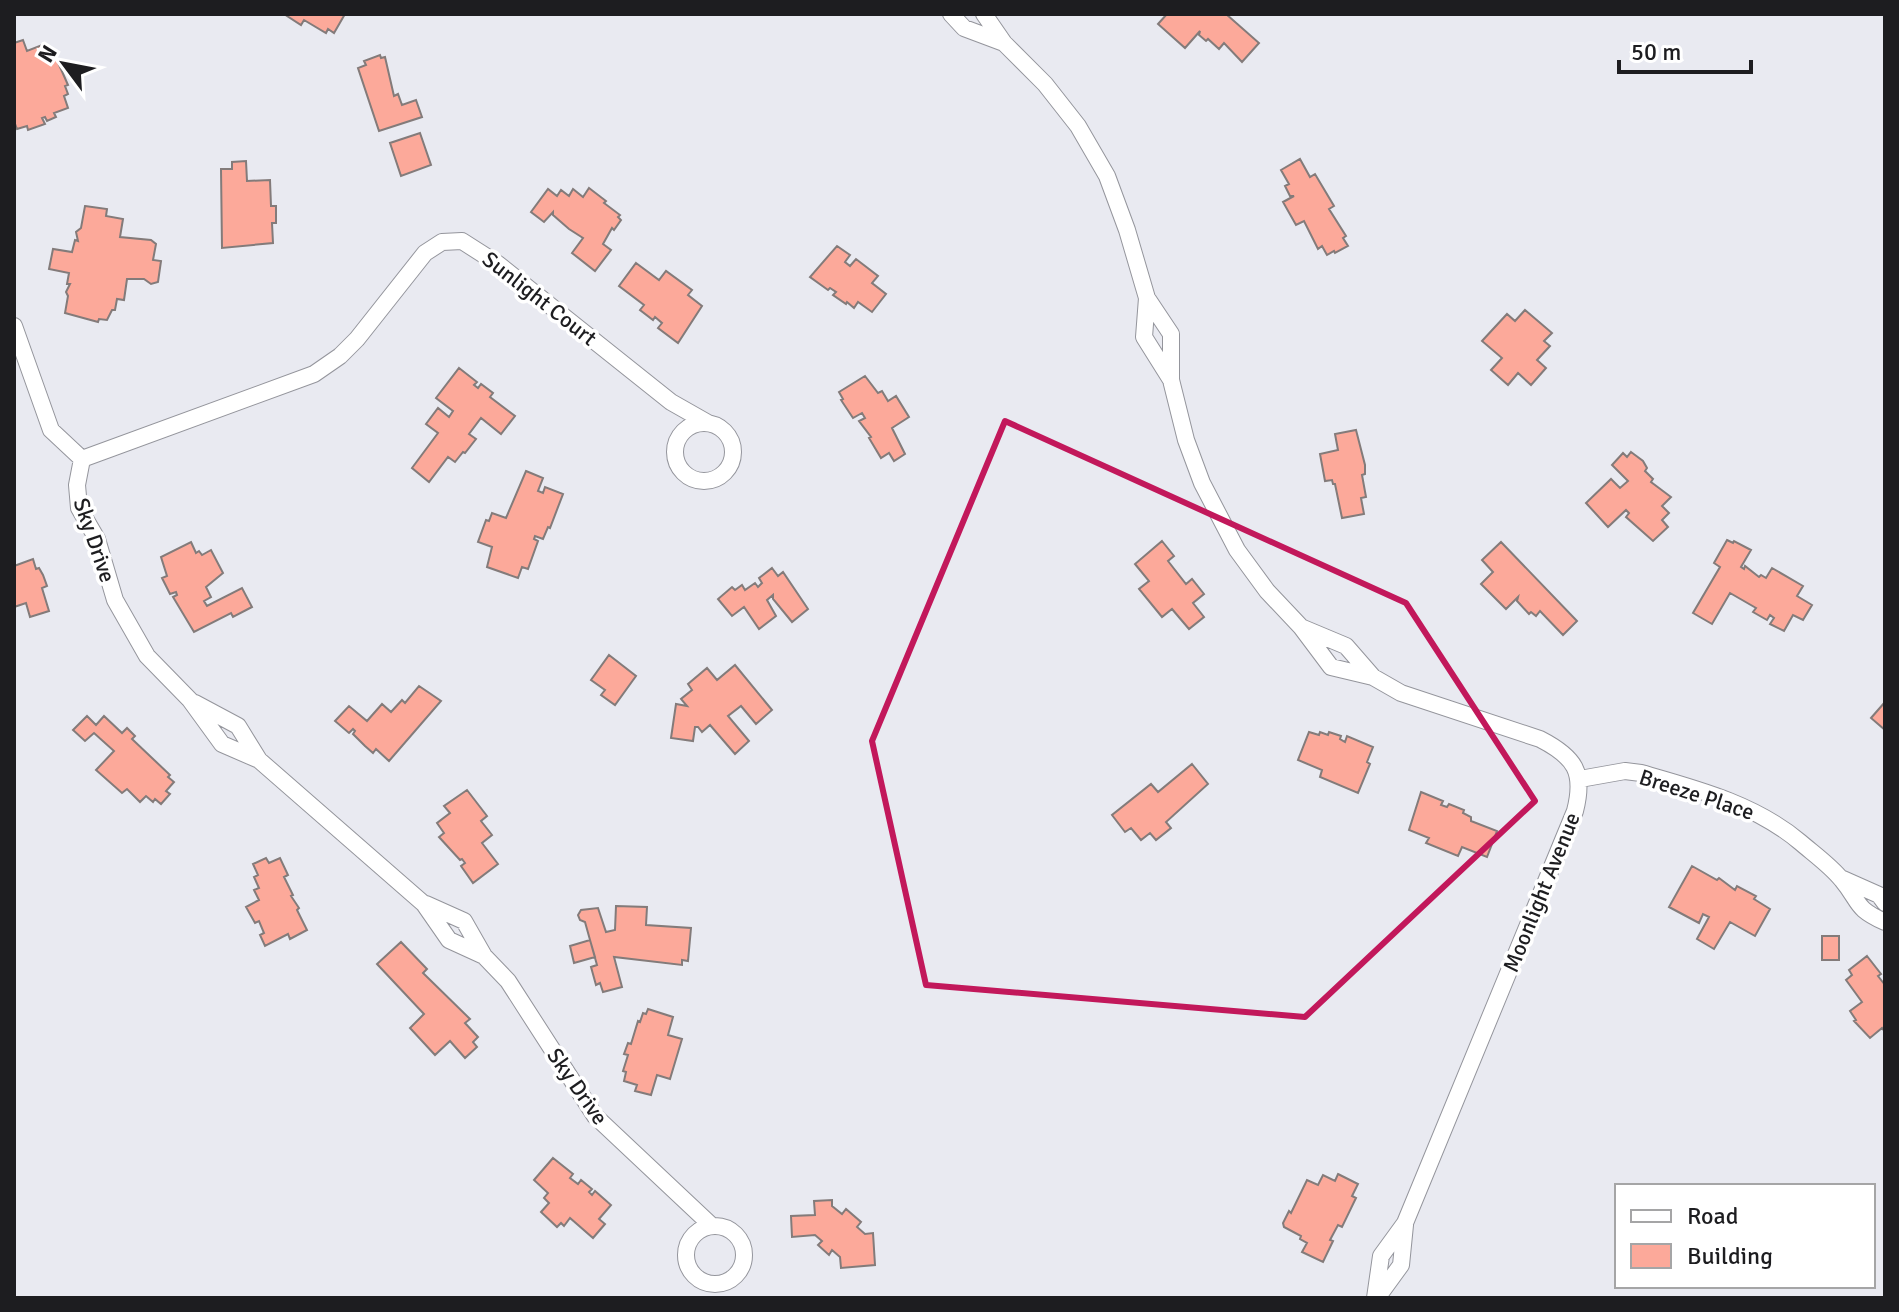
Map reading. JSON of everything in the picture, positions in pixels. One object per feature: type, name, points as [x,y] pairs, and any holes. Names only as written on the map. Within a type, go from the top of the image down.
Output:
[{"type":"street","points":[[951,14],[964,28],[1004,43]]},
{"type":"street","points":[[984,14],[1004,43],[1045,84],[1078,126],[1107,176],[1147,298],[1171,334],[1171,380],[1186,440],[1220,521],[1267,591],[1301,627],[1331,667],[1373,677],[1401,693],[1540,739],[1561,750],[1572,762],[1580,779]]},
{"type":"street","name":"Sunlight Court","points":[[82,459],[314,374],[340,356],[425,253],[442,242],[462,241],[489,257],[671,402],[683,423]]},
{"type":"street","points":[[1147,298],[1144,337],[1171,380]]},
{"type":"street","points":[[14,326],[51,430],[82,459]]},
{"type":"street","points":[[683,423],[708,423],[725,431],[733,448],[730,466],[715,479],[696,481],[680,470],[675,451],[683,423]]},
{"type":"street","name":"Sky Drive","points":[[82,459],[77,485],[79,508],[97,539],[115,600],[147,656],[190,700],[222,744],[259,760],[424,904],[449,940],[484,956],[508,981],[595,1116],[712,1226]]},
{"type":"street","points":[[1301,627],[1346,646],[1373,677]]},
{"type":"street","name":"Breeze Place","points":[[1580,779],[1625,771],[1641,773],[1739,804],[1767,818],[1797,840],[1841,878],[1864,913],[1885,922]]},
{"type":"street","name":"Moonlight Avenue","points":[[1378,1293],[1381,1256],[1405,1223],[1575,811],[1580,779]]},
{"type":"street","name":"Breeze Place","points":[[1841,878],[1879,895],[1885,903]]},
{"type":"street","points":[[686,1203],[689,1242],[686,1260],[694,1276],[710,1284],[728,1281],[742,1266],[743,1246],[731,1231],[712,1226],[702,1229],[689,1242]]},
{"type":"highlighted area","points":[[1005,421],[1406,603],[1535,801],[1305,1017],[926,985],[872,741]]},
{"type":"building","points":[[284,14],[345,14],[334,33],[328,29],[326,33],[304,20],[301,25]]},
{"type":"building","points":[[1167,14],[1226,14],[1259,43],[1242,62],[1224,43],[1219,49],[1199,35],[1200,31],[1185,48],[1158,24]]},
{"type":"building","points":[[23,40],[27,51],[42,45],[53,51],[68,85],[65,86],[68,94],[64,96],[68,108],[54,113],[56,117],[47,121],[45,117],[42,118],[45,124],[28,130],[27,126],[17,129],[14,121],[14,43]]},
{"type":"building","points":[[380,55],[381,58],[385,57],[394,96],[398,94],[402,105],[416,100],[422,117],[379,131],[358,68],[366,65],[364,61]]},
{"type":"building","points":[[420,133],[431,165],[401,176],[390,143]]},
{"type":"building","points":[[1300,159],[1310,177],[1315,174],[1334,206],[1329,209],[1346,236],[1343,238],[1348,246],[1335,253],[1327,255],[1322,246],[1318,249],[1304,221],[1296,225],[1283,202],[1294,196],[1290,196],[1285,186],[1289,184],[1281,170]]},
{"type":"building","points":[[246,161],[247,181],[270,180],[271,206],[276,206],[276,223],[272,223],[273,243],[222,248],[221,169],[232,169],[232,162]]},
{"type":"building","points":[[589,188],[620,215],[621,220],[603,244],[611,250],[595,271],[572,253],[583,238],[553,212],[544,222],[531,212],[548,189],[557,196],[561,190],[569,196],[573,189],[583,197]]},
{"type":"building","points":[[85,206],[107,209],[106,216],[123,219],[120,237],[151,240],[156,244],[153,260],[161,261],[158,282],[151,284],[144,279],[127,279],[124,300],[117,299],[115,310],[107,320],[99,319],[98,322],[65,313],[69,273],[49,269],[53,249],[72,252],[75,240],[78,241],[76,232],[81,228]]},
{"type":"building","points":[[837,246],[850,255],[845,262],[850,266],[856,259],[878,276],[872,283],[886,294],[872,312],[858,302],[854,308],[846,304],[833,295],[836,292],[810,277]]},
{"type":"building","points":[[636,263],[659,280],[666,271],[692,290],[688,295],[702,306],[678,343],[658,328],[662,323],[640,310],[644,305],[619,286]]},
{"type":"building","points":[[1525,310],[1552,333],[1544,341],[1550,346],[1537,360],[1546,368],[1531,385],[1518,373],[1508,385],[1491,370],[1502,358],[1482,341],[1507,314],[1515,321]]},
{"type":"building","points":[[459,368],[477,382],[474,385],[478,388],[481,384],[493,393],[490,397],[515,416],[501,434],[481,418],[469,434],[476,439],[465,453],[455,462],[448,457],[429,482],[412,468],[438,433],[426,424],[438,408],[449,417],[453,411],[436,398]]},
{"type":"building","points":[[865,376],[888,401],[896,396],[909,417],[892,428],[905,454],[894,461],[889,453],[881,458],[859,421],[865,418],[862,413],[853,418],[841,400],[839,392]]},
{"type":"building","points":[[1356,430],[1365,465],[1365,474],[1362,475],[1366,497],[1361,498],[1364,514],[1342,518],[1335,484],[1332,480],[1325,481],[1320,454],[1338,450],[1335,434]]},
{"type":"building","points":[[1631,452],[1643,461],[1647,468],[1645,471],[1653,479],[1651,482],[1671,497],[1662,506],[1669,513],[1662,520],[1668,527],[1653,541],[1626,517],[1629,513],[1626,510],[1608,527],[1586,503],[1611,479],[1620,488],[1628,481],[1612,465],[1623,453],[1627,457]]},
{"type":"building","points":[[526,471],[543,478],[538,491],[543,493],[545,487],[563,494],[543,539],[535,536],[534,539],[538,541],[528,569],[522,567],[518,578],[487,567],[492,547],[478,542],[492,513],[506,518]]},
{"type":"building","points":[[1727,540],[1751,550],[1741,567],[1744,569],[1745,566],[1759,577],[1766,578],[1772,568],[1803,586],[1797,596],[1812,605],[1803,620],[1793,615],[1784,631],[1770,624],[1774,618],[1770,615],[1767,620],[1753,612],[1756,608],[1730,593],[1712,624],[1693,613],[1720,567],[1714,563]]},
{"type":"building","points":[[1162,541],[1174,556],[1168,561],[1186,584],[1192,579],[1204,594],[1193,603],[1204,617],[1189,629],[1172,609],[1162,617],[1139,589],[1149,581],[1135,564]]},
{"type":"building","points":[[191,542],[196,553],[199,551],[202,555],[211,550],[223,573],[206,587],[211,597],[204,601],[207,606],[242,588],[252,607],[233,617],[231,613],[194,632],[173,597],[177,595],[176,592],[170,594],[162,578],[167,576],[161,557]]},
{"type":"building","points":[[1501,542],[1577,621],[1563,635],[1540,611],[1536,616],[1531,612],[1529,614],[1517,601],[1518,597],[1506,609],[1481,584],[1493,572],[1482,560]]},
{"type":"building","points":[[33,559],[47,586],[42,588],[49,611],[30,617],[26,603],[14,607],[14,566]]},
{"type":"building","points":[[772,568],[778,576],[783,572],[808,609],[792,622],[773,595],[767,600],[776,616],[759,629],[744,607],[732,616],[718,599],[732,587],[735,590],[742,585],[745,590],[755,583],[758,587],[762,583],[759,578]]},
{"type":"building","points":[[609,655],[636,676],[615,705],[601,695],[605,690],[591,680]]},
{"type":"building","points":[[735,665],[772,710],[756,724],[741,706],[728,716],[749,741],[735,754],[710,725],[702,732],[695,727],[693,741],[671,738],[676,704],[687,706],[681,699],[692,690],[688,684],[707,668],[717,680]]},
{"type":"building","points":[[419,686],[441,701],[389,761],[376,749],[373,753],[365,746],[353,734],[353,729],[349,733],[335,721],[349,706],[367,721],[382,704],[391,712],[402,700],[405,703]]},
{"type":"building","points":[[1885,702],[1885,730],[1871,718]]},
{"type":"building","points":[[87,716],[96,725],[104,716],[122,733],[127,728],[135,736],[132,739],[170,775],[168,777],[174,782],[166,791],[170,794],[161,804],[146,796],[140,802],[127,789],[122,793],[96,770],[114,751],[94,733],[85,741],[73,730]]},
{"type":"building","points":[[1309,732],[1328,735],[1329,732],[1341,736],[1340,739],[1345,742],[1347,736],[1373,747],[1367,762],[1370,764],[1358,793],[1320,777],[1322,770],[1298,760]]},
{"type":"building","points":[[1192,764],[1208,784],[1166,822],[1171,828],[1156,840],[1150,833],[1141,840],[1131,828],[1125,832],[1112,815],[1151,784],[1158,792]]},
{"type":"building","points":[[467,790],[487,816],[481,821],[492,835],[482,843],[498,864],[473,883],[461,866],[465,863],[439,837],[444,833],[437,823],[450,813],[444,806]]},
{"type":"building","points":[[1421,792],[1443,801],[1441,805],[1447,807],[1449,804],[1464,810],[1463,813],[1471,817],[1471,821],[1497,831],[1487,857],[1462,847],[1458,856],[1426,843],[1429,838],[1409,830]]},
{"type":"building","points":[[266,858],[269,863],[280,858],[288,875],[284,877],[291,896],[307,930],[290,939],[288,934],[265,946],[259,921],[255,923],[246,907],[259,900],[254,890],[259,888],[253,864]]},
{"type":"building","points":[[1692,866],[1717,880],[1719,878],[1735,890],[1737,886],[1756,896],[1754,899],[1770,909],[1755,936],[1730,922],[1714,949],[1697,939],[1709,917],[1703,914],[1699,923],[1669,907]]},
{"type":"building","points":[[616,906],[647,907],[646,925],[691,928],[688,961],[682,960],[682,965],[614,957],[622,987],[603,992],[600,983],[596,985],[591,967],[597,965],[585,922],[578,915],[581,910],[598,908],[606,932],[615,930]]},
{"type":"building","points":[[1822,936],[1839,936],[1839,960],[1822,960]]},
{"type":"building","points":[[590,940],[595,957],[574,963],[570,946]]},
{"type":"building","points":[[401,942],[427,969],[423,973],[470,1019],[465,1023],[478,1037],[473,1042],[477,1047],[465,1058],[450,1041],[435,1055],[410,1028],[424,1014],[377,964]]},
{"type":"building","points":[[1867,956],[1881,974],[1878,976],[1885,985],[1885,1032],[1882,1028],[1870,1038],[1854,1021],[1850,1011],[1862,1002],[1846,980],[1852,975],[1849,970]]},
{"type":"building","points":[[648,1009],[673,1017],[668,1035],[682,1039],[670,1079],[657,1075],[651,1095],[635,1091],[637,1085],[624,1081],[626,1072],[623,1071],[628,1043],[631,1044],[638,1021]]},
{"type":"building","points":[[553,1158],[573,1174],[570,1178],[578,1184],[581,1180],[592,1189],[589,1192],[592,1195],[595,1191],[611,1205],[599,1219],[605,1224],[593,1238],[570,1218],[564,1226],[561,1223],[557,1227],[541,1212],[549,1203],[544,1198],[548,1193],[534,1180]]},
{"type":"building","points":[[1338,1174],[1358,1184],[1352,1196],[1356,1198],[1342,1227],[1338,1225],[1330,1240],[1333,1241],[1323,1262],[1302,1252],[1307,1243],[1284,1227],[1283,1223],[1307,1180],[1318,1185],[1323,1175],[1335,1181]]},
{"type":"building","points":[[832,1200],[832,1206],[842,1214],[846,1209],[861,1222],[857,1227],[865,1234],[873,1233],[875,1265],[841,1268],[840,1257],[832,1250],[829,1255],[818,1245],[822,1241],[815,1235],[792,1237],[791,1216],[815,1215],[814,1201]]}]
